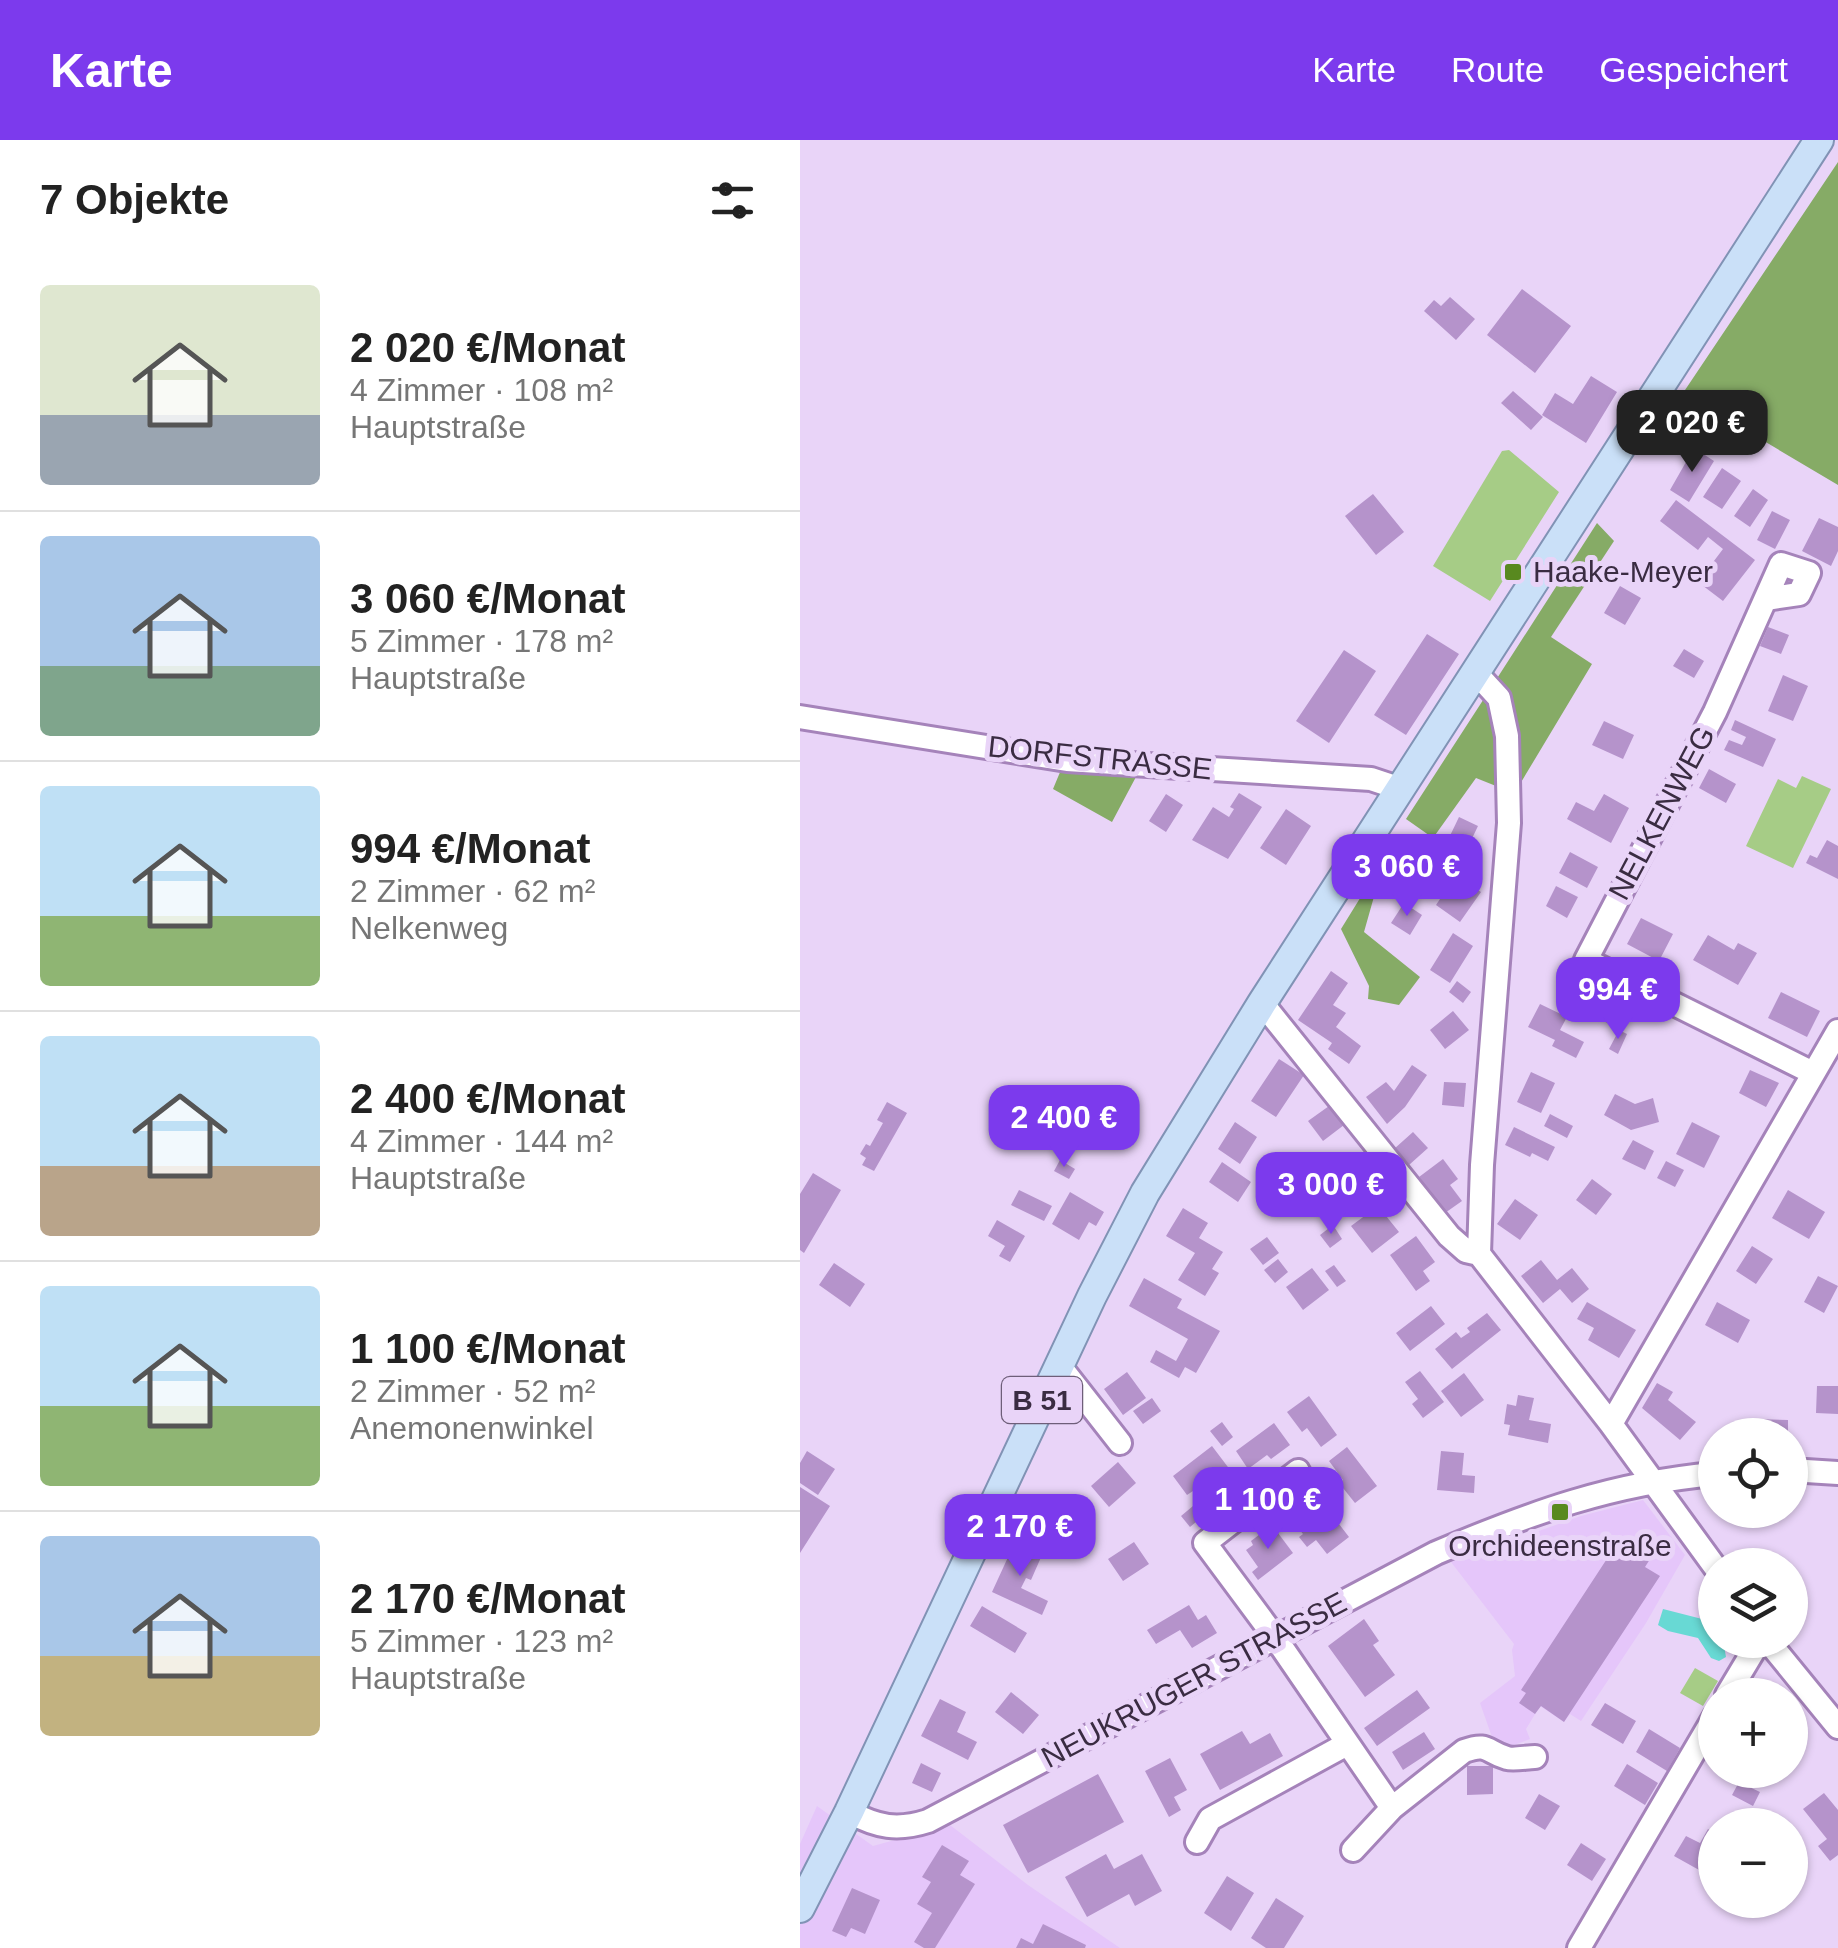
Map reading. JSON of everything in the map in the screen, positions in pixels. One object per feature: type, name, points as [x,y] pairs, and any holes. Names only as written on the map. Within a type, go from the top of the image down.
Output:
[{"type":"main road","name":"B 51","points":[[800,1908],[850,1812],[1059,1366],[1145,1193],[1262,1003],[1819,140]]},
{"type":"street","name":"NELKENWEG","points":[[1766,599],[1707,729],[1586,960],[1813,1073]]},
{"type":"street","points":[[1476,673],[1499,698],[1507,736],[1509,823],[1482,1165],[1479,1254]]},
{"type":"street","name":"DORFSTRASSE","points":[[800,717],[1067,760],[1371,780],[1401,789]]},
{"type":"street","points":[[1262,1003],[1449,1236],[1466,1251],[1479,1254],[1701,1548]]},
{"type":"street","points":[[1611,1424],[1838,1030]]},
{"type":"street","points":[[1059,1366],[1120,1444]]},
{"type":"street","points":[[1298,1471],[1205,1543],[1392,1808]]},
{"type":"street","points":[[1808,1471],[1838,1473]]},
{"type":"street","name":"NEUKRUGER STRASSE","points":[[850,1812],[877,1826],[906,1828],[928,1820],[1436,1553],[1584,1496],[1652,1480],[1698,1476]]},
{"type":"street","points":[[1782,1658],[1838,1727]]},
{"type":"street","points":[[1197,1842],[1210,1819],[1347,1744]]},
{"type":"street","points":[[1579,1948],[1698,1745]]},
{"type":"street","points":[[1353,1850],[1392,1808],[1464,1751],[1478,1746],[1489,1747],[1507,1758],[1534,1757]]},
{"type":"shaded area","points":[[1838,162],[1838,485],[1683,393]]},
{"type":"shaded area","points":[[1509,450],[1559,492],[1490,601],[1433,566],[1502,451]]},
{"type":"shaded area","points":[[1597,523],[1614,541],[1551,637],[1592,664],[1517,789],[1513,720],[1494,683]]},
{"type":"shaded area","points":[[1487,694],[1494,701],[1501,788],[1476,778],[1433,838],[1406,819]]},
{"type":"shaded area","points":[[1063,765],[1137,775],[1112,822],[1053,789]]},
{"type":"shaded area","points":[[1802,776],[1831,789],[1793,868],[1746,846],[1778,779],[1796,788]]},
{"type":"shaded area","points":[[1370,882],[1377,886],[1364,932],[1420,977],[1399,1005],[1368,999],[1369,986],[1341,929]]},
{"type":"shaded area","points":[[1643,1500],[1685,1555],[1646,1623],[1581,1721],[1570,1714],[1564,1722],[1540,1706],[1526,1729],[1530,1739],[1509,1747],[1492,1737],[1480,1703],[1515,1676],[1514,1644],[1451,1562],[1581,1516]]},
{"type":"shaded area","points":[[1663,1609],[1698,1618],[1698,1638],[1668,1631],[1658,1625]]},
{"type":"shaded area","points":[[1695,1668],[1713,1678],[1698,1678],[1698,1703],[1680,1693]]},
{"type":"shaded area","points":[[817,1806],[873,1846],[950,1825],[1120,1948],[800,1948],[800,1844]]},
{"type":"building","points":[[1522,289],[1571,326],[1535,373],[1487,335]]},
{"type":"building","points":[[1450,297],[1475,319],[1456,340],[1424,311],[1434,300],[1441,306]]},
{"type":"building","points":[[1591,376],[1617,392],[1586,443],[1542,415],[1555,393],[1573,404]]},
{"type":"building","points":[[1513,391],[1543,417],[1531,430],[1501,403]]},
{"type":"building","points":[[1694,448],[1714,461],[1689,502],[1670,490]]},
{"type":"building","points":[[1722,468],[1741,481],[1722,509],[1703,497]]},
{"type":"building","points":[[1753,489],[1768,500],[1750,527],[1734,516]]},
{"type":"building","points":[[1373,494],[1404,532],[1376,555],[1345,516]]},
{"type":"building","points":[[1676,500],[1755,560],[1723,601],[1698,582],[1723,549],[1708,537],[1698,550],[1660,521]]},
{"type":"building","points":[[1772,511],[1790,520],[1775,549],[1757,540]]},
{"type":"building","points":[[1819,518],[1838,527],[1838,551],[1831,566],[1802,551]]},
{"type":"building","points":[[1620,586],[1641,598],[1625,625],[1604,613]]},
{"type":"building","points":[[1768,627],[1789,635],[1781,654],[1760,646]]},
{"type":"building","points":[[1427,634],[1459,654],[1406,735],[1374,715]]},
{"type":"building","points":[[1684,649],[1704,661],[1694,678],[1673,666]]},
{"type":"building","points":[[1344,650],[1376,671],[1329,743],[1296,721]]},
{"type":"building","points":[[1783,675],[1808,686],[1793,721],[1768,711]]},
{"type":"building","points":[[1735,720],[1776,739],[1763,767],[1724,750],[1729,740],[1742,745],[1746,737],[1731,730]]},
{"type":"building","points":[[1604,721],[1634,735],[1623,759],[1592,745]]},
{"type":"building","points":[[1709,769],[1736,784],[1726,803],[1699,788]]},
{"type":"building","points":[[1239,793],[1262,807],[1228,859],[1192,840],[1213,807],[1229,817]]},
{"type":"building","points":[[1166,794],[1183,805],[1166,832],[1149,821]]},
{"type":"building","points":[[1604,794],[1629,808],[1611,843],[1567,819],[1576,802],[1594,811]]},
{"type":"building","points":[[1286,809],[1311,826],[1286,865],[1260,848]]},
{"type":"building","points":[[1459,817],[1478,826],[1466,851],[1447,842]]},
{"type":"building","points":[[1827,840],[1838,846],[1838,879],[1806,863],[1810,855],[1817,858]]},
{"type":"building","points":[[1570,852],[1598,867],[1587,888],[1559,873]]},
{"type":"building","points":[[1456,875],[1481,892],[1460,922],[1436,905]]},
{"type":"building","points":[[1556,886],[1578,897],[1567,918],[1546,906]]},
{"type":"building","points":[[1404,903],[1422,915],[1410,935],[1391,923]]},
{"type":"building","points":[[1641,918],[1673,934],[1659,961],[1627,944]]},
{"type":"building","points":[[1453,933],[1473,946],[1450,983],[1430,970]]},
{"type":"building","points":[[1708,935],[1734,950],[1738,943],[1757,953],[1738,985],[1693,960]]},
{"type":"building","points":[[1331,971],[1348,983],[1333,1005],[1346,1013],[1336,1027],[1361,1046],[1349,1064],[1328,1049],[1332,1043],[1298,1020]]},
{"type":"building","points":[[1457,981],[1471,992],[1463,1003],[1449,992]]},
{"type":"building","points":[[1781,992],[1820,1011],[1807,1037],[1768,1018]]},
{"type":"building","points":[[1604,994],[1629,1006],[1618,1028],[1593,1016]]},
{"type":"building","points":[[1540,1004],[1567,1017],[1560,1030],[1584,1042],[1576,1058],[1552,1046],[1555,1040],[1528,1027]]},
{"type":"building","points":[[1453,1011],[1469,1030],[1445,1049],[1430,1030]]},
{"type":"building","points":[[1619,1030],[1627,1034],[1618,1054],[1609,1049]]},
{"type":"building","points":[[1279,1059],[1304,1075],[1276,1117],[1251,1101]]},
{"type":"building","points":[[1412,1065],[1427,1075],[1405,1107],[1387,1124],[1366,1097],[1386,1082],[1394,1091]]},
{"type":"building","points":[[1750,1070],[1779,1083],[1766,1107],[1739,1093]]},
{"type":"building","points":[[1531,1072],[1555,1083],[1541,1113],[1517,1102]]},
{"type":"building","points":[[1444,1082],[1466,1083],[1464,1107],[1442,1105]]},
{"type":"building","points":[[1615,1094],[1635,1104],[1653,1098],[1659,1122],[1631,1130],[1604,1115]]},
{"type":"building","points":[[887,1102],[907,1113],[874,1171],[862,1165],[866,1158],[860,1154],[866,1144],[870,1146],[883,1123],[877,1120]]},
{"type":"building","points":[[1329,1106],[1344,1125],[1323,1141],[1308,1121]]},
{"type":"building","points":[[1550,1114],[1573,1126],[1567,1138],[1544,1126]]},
{"type":"building","points":[[1235,1122],[1257,1137],[1240,1164],[1218,1149]]},
{"type":"building","points":[[1692,1122],[1720,1136],[1704,1168],[1676,1154]]},
{"type":"building","points":[[1514,1127],[1555,1147],[1548,1161],[1505,1145]]},
{"type":"building","points":[[1413,1132],[1428,1148],[1409,1165],[1394,1149]]},
{"type":"building","points":[[1633,1140],[1654,1151],[1645,1170],[1622,1159]]},
{"type":"building","points":[[1329,1158],[1335,1166],[1345,1159],[1358,1176],[1331,1197],[1311,1172]]},
{"type":"building","points":[[1443,1159],[1458,1179],[1450,1185],[1462,1201],[1445,1213],[1419,1177]]},
{"type":"building","points":[[1060,1160],[1075,1169],[1069,1179],[1054,1171]]},
{"type":"building","points":[[1666,1161],[1684,1170],[1675,1187],[1657,1178]]},
{"type":"building","points":[[1222,1162],[1251,1182],[1238,1202],[1209,1182]]},
{"type":"building","points":[[813,1173],[841,1190],[804,1253],[800,1250],[800,1194]]},
{"type":"building","points":[[1592,1179],[1612,1194],[1596,1215],[1576,1200]]},
{"type":"building","points":[[1019,1190],[1052,1206],[1044,1221],[1011,1205]]},
{"type":"building","points":[[1788,1190],[1825,1212],[1809,1239],[1772,1218]]},
{"type":"building","points":[[1070,1192],[1104,1212],[1096,1226],[1089,1222],[1079,1240],[1052,1224]]},
{"type":"building","points":[[1515,1199],[1538,1215],[1520,1240],[1497,1224]]},
{"type":"building","points":[[1378,1206],[1399,1232],[1372,1253],[1351,1226]]},
{"type":"building","points":[[1183,1208],[1208,1223],[1199,1238],[1223,1252],[1212,1269],[1219,1273],[1205,1296],[1178,1280],[1195,1253],[1166,1236]]},
{"type":"building","points":[[997,1220],[1025,1236],[1010,1262],[999,1256],[1005,1246],[988,1236]]},
{"type":"building","points":[[1333,1225],[1342,1239],[1330,1248],[1320,1235]]},
{"type":"building","points":[[1416,1236],[1435,1262],[1423,1271],[1430,1281],[1416,1291],[1390,1255]]},
{"type":"building","points":[[1267,1237],[1279,1253],[1263,1265],[1250,1249]]},
{"type":"building","points":[[1752,1246],[1773,1259],[1756,1284],[1736,1271]]},
{"type":"building","points":[[1278,1259],[1288,1272],[1275,1283],[1264,1270]]},
{"type":"building","points":[[1541,1260],[1557,1280],[1572,1268],[1589,1289],[1572,1303],[1560,1289],[1543,1303],[1521,1276]]},
{"type":"building","points":[[834,1263],[865,1284],[850,1307],[819,1285]]},
{"type":"building","points":[[1334,1265],[1346,1281],[1337,1287],[1325,1271]]},
{"type":"building","points":[[1312,1268],[1329,1290],[1303,1310],[1286,1287]]},
{"type":"building","points":[[1818,1276],[1838,1286],[1824,1313],[1804,1302]]},
{"type":"building","points":[[1144,1278],[1182,1299],[1177,1308],[1220,1331],[1196,1373],[1185,1367],[1179,1378],[1150,1362],[1156,1350],[1176,1361],[1188,1339],[1129,1306]]},
{"type":"building","points":[[1587,1302],[1636,1330],[1619,1358],[1588,1340],[1594,1328],[1577,1319]]},
{"type":"building","points":[[1717,1302],[1750,1320],[1738,1343],[1705,1325]]},
{"type":"building","points":[[1431,1306],[1445,1324],[1410,1351],[1396,1333]]},
{"type":"building","points":[[1487,1313],[1501,1330],[1452,1369],[1435,1349],[1456,1332],[1461,1338],[1470,1332],[1467,1328]]},
{"type":"building","points":[[1420,1371],[1444,1402],[1423,1418],[1412,1404],[1418,1399],[1405,1382]]},
{"type":"building","points":[[1127,1372],[1146,1398],[1123,1415],[1104,1389]]},
{"type":"building","points":[[1464,1373],[1484,1400],[1461,1417],[1441,1391]]},
{"type":"building","points":[[1657,1383],[1673,1392],[1668,1400],[1696,1422],[1680,1440],[1642,1408]]},
{"type":"building","points":[[1817,1386],[1838,1386],[1838,1414],[1816,1413]]},
{"type":"building","points":[[1518,1395],[1534,1398],[1529,1420],[1551,1424],[1548,1443],[1508,1435],[1510,1425],[1504,1424],[1507,1404],[1516,1406]]},
{"type":"building","points":[[1309,1396],[1337,1435],[1321,1447],[1307,1428],[1302,1432],[1287,1412]]},
{"type":"building","points":[[1152,1398],[1161,1411],[1143,1424],[1133,1411]]},
{"type":"building","points":[[1222,1422],[1233,1437],[1222,1446],[1210,1431]]},
{"type":"building","points":[[1274,1423],[1290,1445],[1248,1469],[1236,1451]]},
{"type":"building","points":[[1212,1446],[1240,1483],[1206,1509],[1193,1491],[1187,1495],[1173,1476]]},
{"type":"building","points":[[1347,1447],[1377,1486],[1355,1503],[1339,1483],[1343,1480],[1329,1461]]},
{"type":"building","points":[[807,1451],[835,1469],[818,1495],[800,1483],[800,1463]]},
{"type":"building","points":[[1441,1451],[1464,1453],[1462,1475],[1475,1476],[1474,1493],[1437,1490]]},
{"type":"building","points":[[1118,1462],[1136,1483],[1109,1507],[1091,1486]]},
{"type":"building","points":[[800,1487],[830,1506],[800,1553]]},
{"type":"building","points":[[1309,1503],[1331,1530],[1339,1524],[1349,1537],[1327,1554],[1316,1540],[1307,1547],[1299,1537],[1303,1534],[1290,1518]]},
{"type":"building","points":[[1193,1506],[1202,1517],[1190,1527],[1181,1516]]},
{"type":"building","points":[[1272,1525],[1293,1553],[1258,1580],[1252,1572],[1258,1567],[1246,1550],[1253,1545],[1251,1541]]},
{"type":"building","points":[[1015,1542],[1042,1555],[1031,1580],[1026,1578],[1021,1588],[1048,1601],[1042,1615],[992,1592]]},
{"type":"building","points":[[1134,1542],[1149,1564],[1123,1581],[1108,1559]]},
{"type":"building","points":[[1616,1545],[1630,1553],[1635,1545],[1652,1556],[1645,1567],[1660,1576],[1564,1722],[1541,1706],[1535,1714],[1519,1703],[1526,1693],[1521,1690]]},
{"type":"building","points":[[1189,1605],[1198,1620],[1206,1615],[1217,1633],[1192,1648],[1180,1630],[1156,1644],[1147,1630]]},
{"type":"building","points":[[982,1606],[1027,1633],[1015,1653],[970,1626]]},
{"type":"building","points":[[1364,1619],[1379,1641],[1373,1645],[1395,1675],[1365,1697],[1328,1646]]},
{"type":"building","points":[[1417,1690],[1430,1708],[1377,1746],[1364,1728]]},
{"type":"building","points":[[1011,1692],[1039,1715],[1023,1734],[995,1712]]},
{"type":"building","points":[[940,1699],[966,1712],[957,1732],[977,1742],[968,1760],[921,1736]]},
{"type":"building","points":[[1605,1703],[1636,1721],[1623,1744],[1591,1725]]},
{"type":"building","points":[[1649,1729],[1680,1748],[1667,1771],[1636,1752]]},
{"type":"building","points":[[1242,1731],[1250,1744],[1270,1733],[1283,1756],[1220,1790],[1200,1754]]},
{"type":"building","points":[[1424,1732],[1435,1749],[1403,1770],[1392,1752]]},
{"type":"building","points":[[1170,1758],[1187,1790],[1174,1797],[1181,1810],[1169,1817],[1145,1771]]},
{"type":"building","points":[[921,1763],[941,1773],[932,1792],[912,1783]]},
{"type":"building","points":[[1627,1764],[1658,1783],[1645,1805],[1614,1786]]},
{"type":"building","points":[[1467,1766],[1493,1766],[1493,1794],[1467,1795]]},
{"type":"building","points":[[1098,1774],[1124,1822],[1028,1873],[1003,1825]]},
{"type":"building","points":[[1736,1788],[1760,1792],[1753,1806],[1732,1795]]},
{"type":"building","points":[[1824,1793],[1838,1810],[1838,1855],[1830,1861],[1818,1846],[1827,1839],[1804,1808]]},
{"type":"building","points":[[1539,1794],[1560,1806],[1545,1830],[1525,1818]]},
{"type":"building","points":[[1686,1836],[1698,1842],[1698,1869],[1674,1856]]},
{"type":"building","points":[[1581,1843],[1606,1859],[1592,1881],[1567,1865]]},
{"type":"building","points":[[942,1845],[969,1861],[960,1875],[975,1884],[935,1948],[924,1948],[914,1942],[932,1913],[917,1904],[931,1882],[922,1877]]},
{"type":"building","points":[[1106,1854],[1114,1869],[1142,1854],[1162,1891],[1135,1906],[1129,1894],[1087,1917],[1065,1877]]},
{"type":"building","points":[[1227,1876],[1254,1893],[1231,1931],[1204,1913]]},
{"type":"building","points":[[852,1888],[880,1900],[865,1934],[851,1928],[846,1937],[832,1931]]},
{"type":"building","points":[[1276,1898],[1304,1916],[1284,1948],[1266,1948],[1251,1938]]},
{"type":"building","points":[[1043,1924],[1086,1945],[1085,1948],[1016,1948],[1021,1938],[1033,1944]]},
{"type":"place","name":"Haake-Meyer","points":[[1513,572]]},
{"type":"place","name":"Orchideenstraße","points":[[1560,1512]]}]
